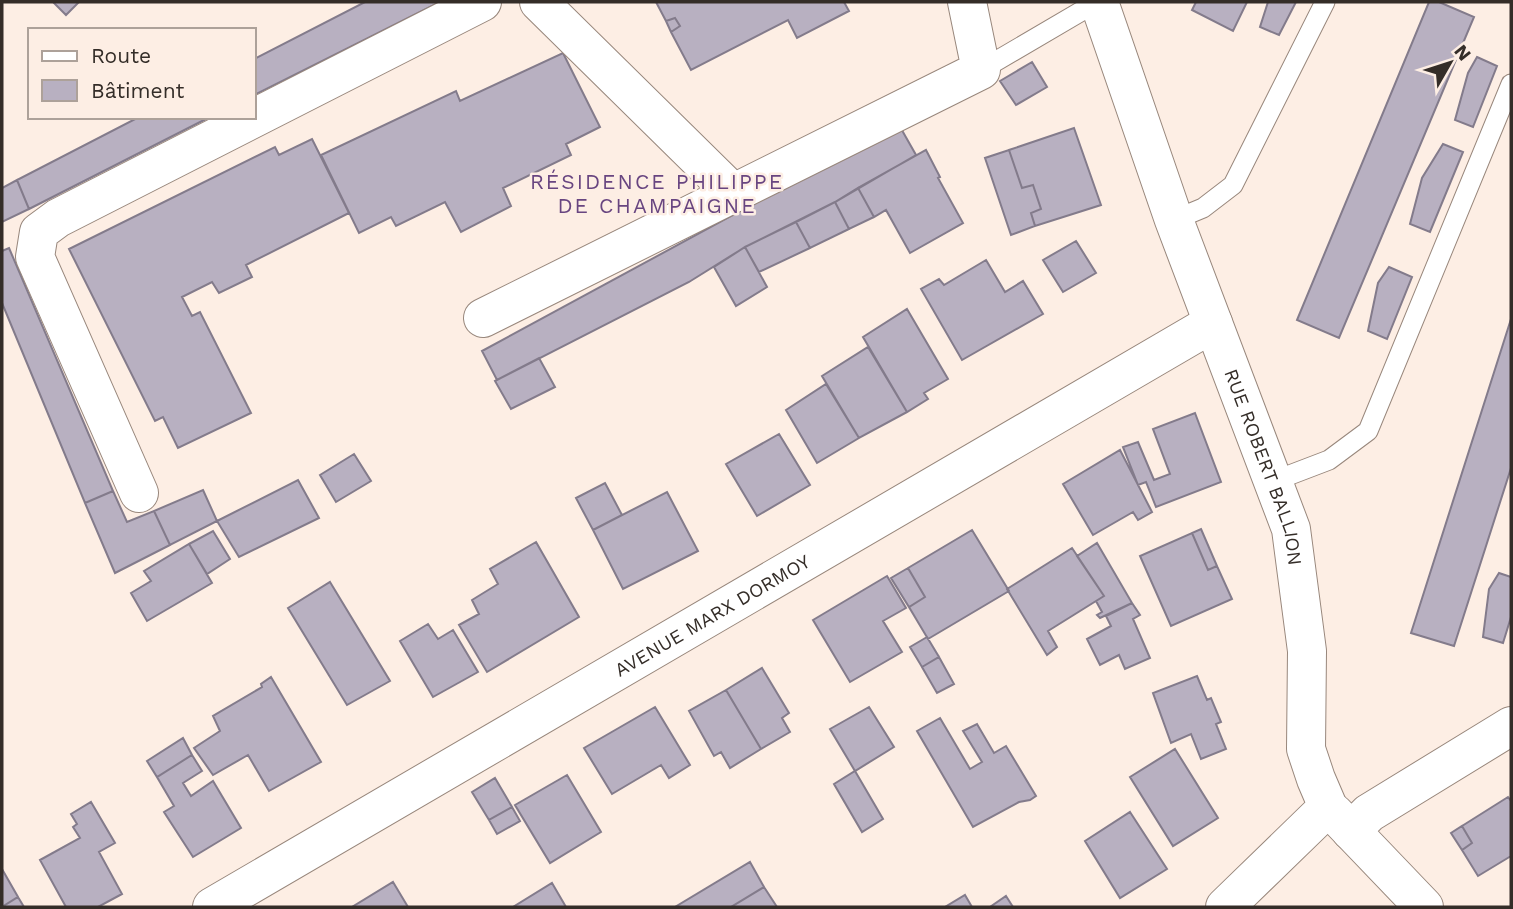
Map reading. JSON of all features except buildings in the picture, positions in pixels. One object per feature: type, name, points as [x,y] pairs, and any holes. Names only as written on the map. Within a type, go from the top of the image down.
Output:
[{"type":"street","points":[[256,117],[482,2]]},
{"type":"street","points":[[539,2],[733,193]]},
{"type":"street","points":[[483,318],[981,69],[967,2]]},
{"type":"street","name":"RUE ROBERT BALLION","points":[[1098,2],[1174,220],[1291,529],[1307,651],[1306,749],[1316,779],[1339,819]]},
{"type":"street","points":[[139,493],[35,257],[39,232],[70,212],[252,119]]},
{"type":"street","name":"AVENUE MARX DORMOY","points":[[212,907],[1213,323]]},
{"type":"street","points":[[1225,907],[1339,819],[1369,813],[1511,726]]},
{"type":"street","points":[[1339,819],[1424,907]]},
{"type":"lane","points":[[981,69],[1098,2]]},
{"type":"lane","points":[[1174,220],[1203,208],[1233,185],[1325,2]]},
{"type":"lane","points":[[1274,481],[1329,460],[1368,430],[1511,84]]},
{"type":"district","name":"RÉSIDENCE PHILIPPE DE CHAMPAIGNE","points":[[657,194]]}]
